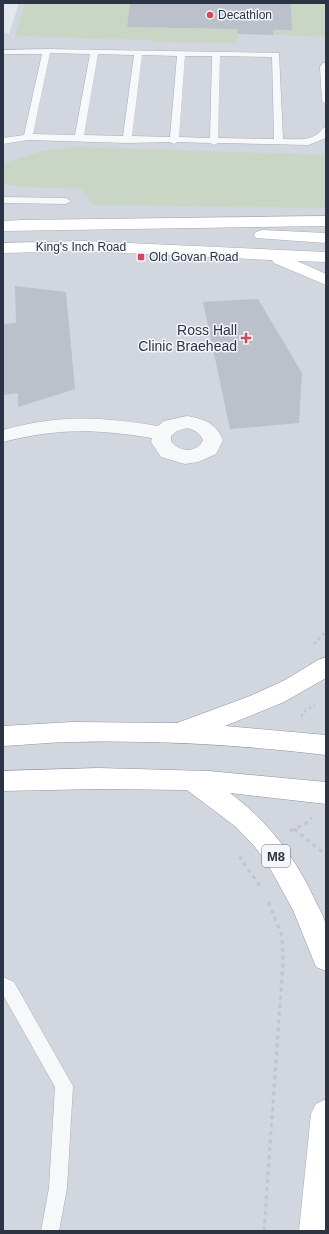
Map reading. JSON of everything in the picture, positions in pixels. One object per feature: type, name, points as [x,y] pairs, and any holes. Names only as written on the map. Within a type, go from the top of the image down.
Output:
[{"type":"main road","name":"King's Inch Road","points":[[3,226],[36,224],[326,221]]},
{"type":"main road","points":[[110,224],[326,238]]},
{"type":"main road","name":"King's Inch Road","points":[[3,248],[84,246],[326,256]]},
{"type":"main road","points":[[262,253],[291,263],[326,280]]},
{"type":"main road","points":[[175,733],[248,708],[279,694],[326,666]]},
{"type":"main road","points":[[3,736],[81,732],[175,733],[326,745]]},
{"type":"main road","points":[[3,781],[96,777],[192,780],[252,784],[323,792]]},
{"type":"main road","name":"M8","points":[[192,780],[251,824],[275,853],[303,900],[326,958]]},
{"type":"main road","points":[[315,1231],[326,1114]]},
{"type":"street","points":[[3,436],[40,427],[82,424],[120,427],[162,433]]},
{"type":"lane","points":[[28,137],[47,51]]},
{"type":"lane","points":[[3,52],[47,51],[276,55],[279,142]]},
{"type":"lane","points":[[79,139],[94,52]]},
{"type":"lane","points":[[127,140],[138,52]]},
{"type":"lane","points":[[174,140],[181,53]]},
{"type":"lane","points":[[214,142],[216,54]]},
{"type":"lane","points":[[326,65],[324,67],[326,101]]},
{"type":"lane","points":[[3,141],[28,137],[214,142],[308,142],[322,137],[326,130]]},
{"type":"lane","points":[[3,200],[66,202]]},
{"type":"lane","points":[[3,985],[8,988],[64,1086],[58,1188],[50,1231]]},
{"type":"path","points":[[300,742],[302,713],[320,701]]},
{"type":"path","points":[[261,888],[240,858],[265,842],[305,824],[313,817],[323,792]]},
{"type":"path","points":[[294,829],[326,855]]},
{"type":"path","points":[[264,1231],[283,962],[282,936],[265,894]]},
{"type":"shaded area","points":[[19,3],[326,3],[326,1231],[3,1231],[3,32],[9,34]]},
{"type":"green space","points":[[25,3],[130,3],[127,27],[238,29],[237,43],[151,42],[151,40],[15,36]]},
{"type":"green space","points":[[291,3],[326,3],[326,36],[273,35],[273,30],[292,30]]},
{"type":"green space","points":[[79,147],[326,155],[326,208],[93,205],[80,188],[19,187],[6,184],[3,180],[3,164],[41,151]]},
{"type":"building","name":"Decathlon","points":[[130,3],[291,3],[292,30],[273,30],[273,35],[237,34],[238,29],[127,27]]},
{"type":"building","points":[[15,286],[66,292],[75,389],[18,407],[18,393],[3,395],[3,324],[16,323]]},
{"type":"building","name":"Ross Hall Clinic Braehead","points":[[258,299],[302,373],[299,423],[230,429],[203,302]]},
{"type":"place","name":"Decathlon","points":[[210,15]]},
{"type":"place","name":"Old Govan Road","points":[[141,257]]},
{"type":"place","name":"Ross Hall Clinic Braehead","points":[[246,338]]}]
